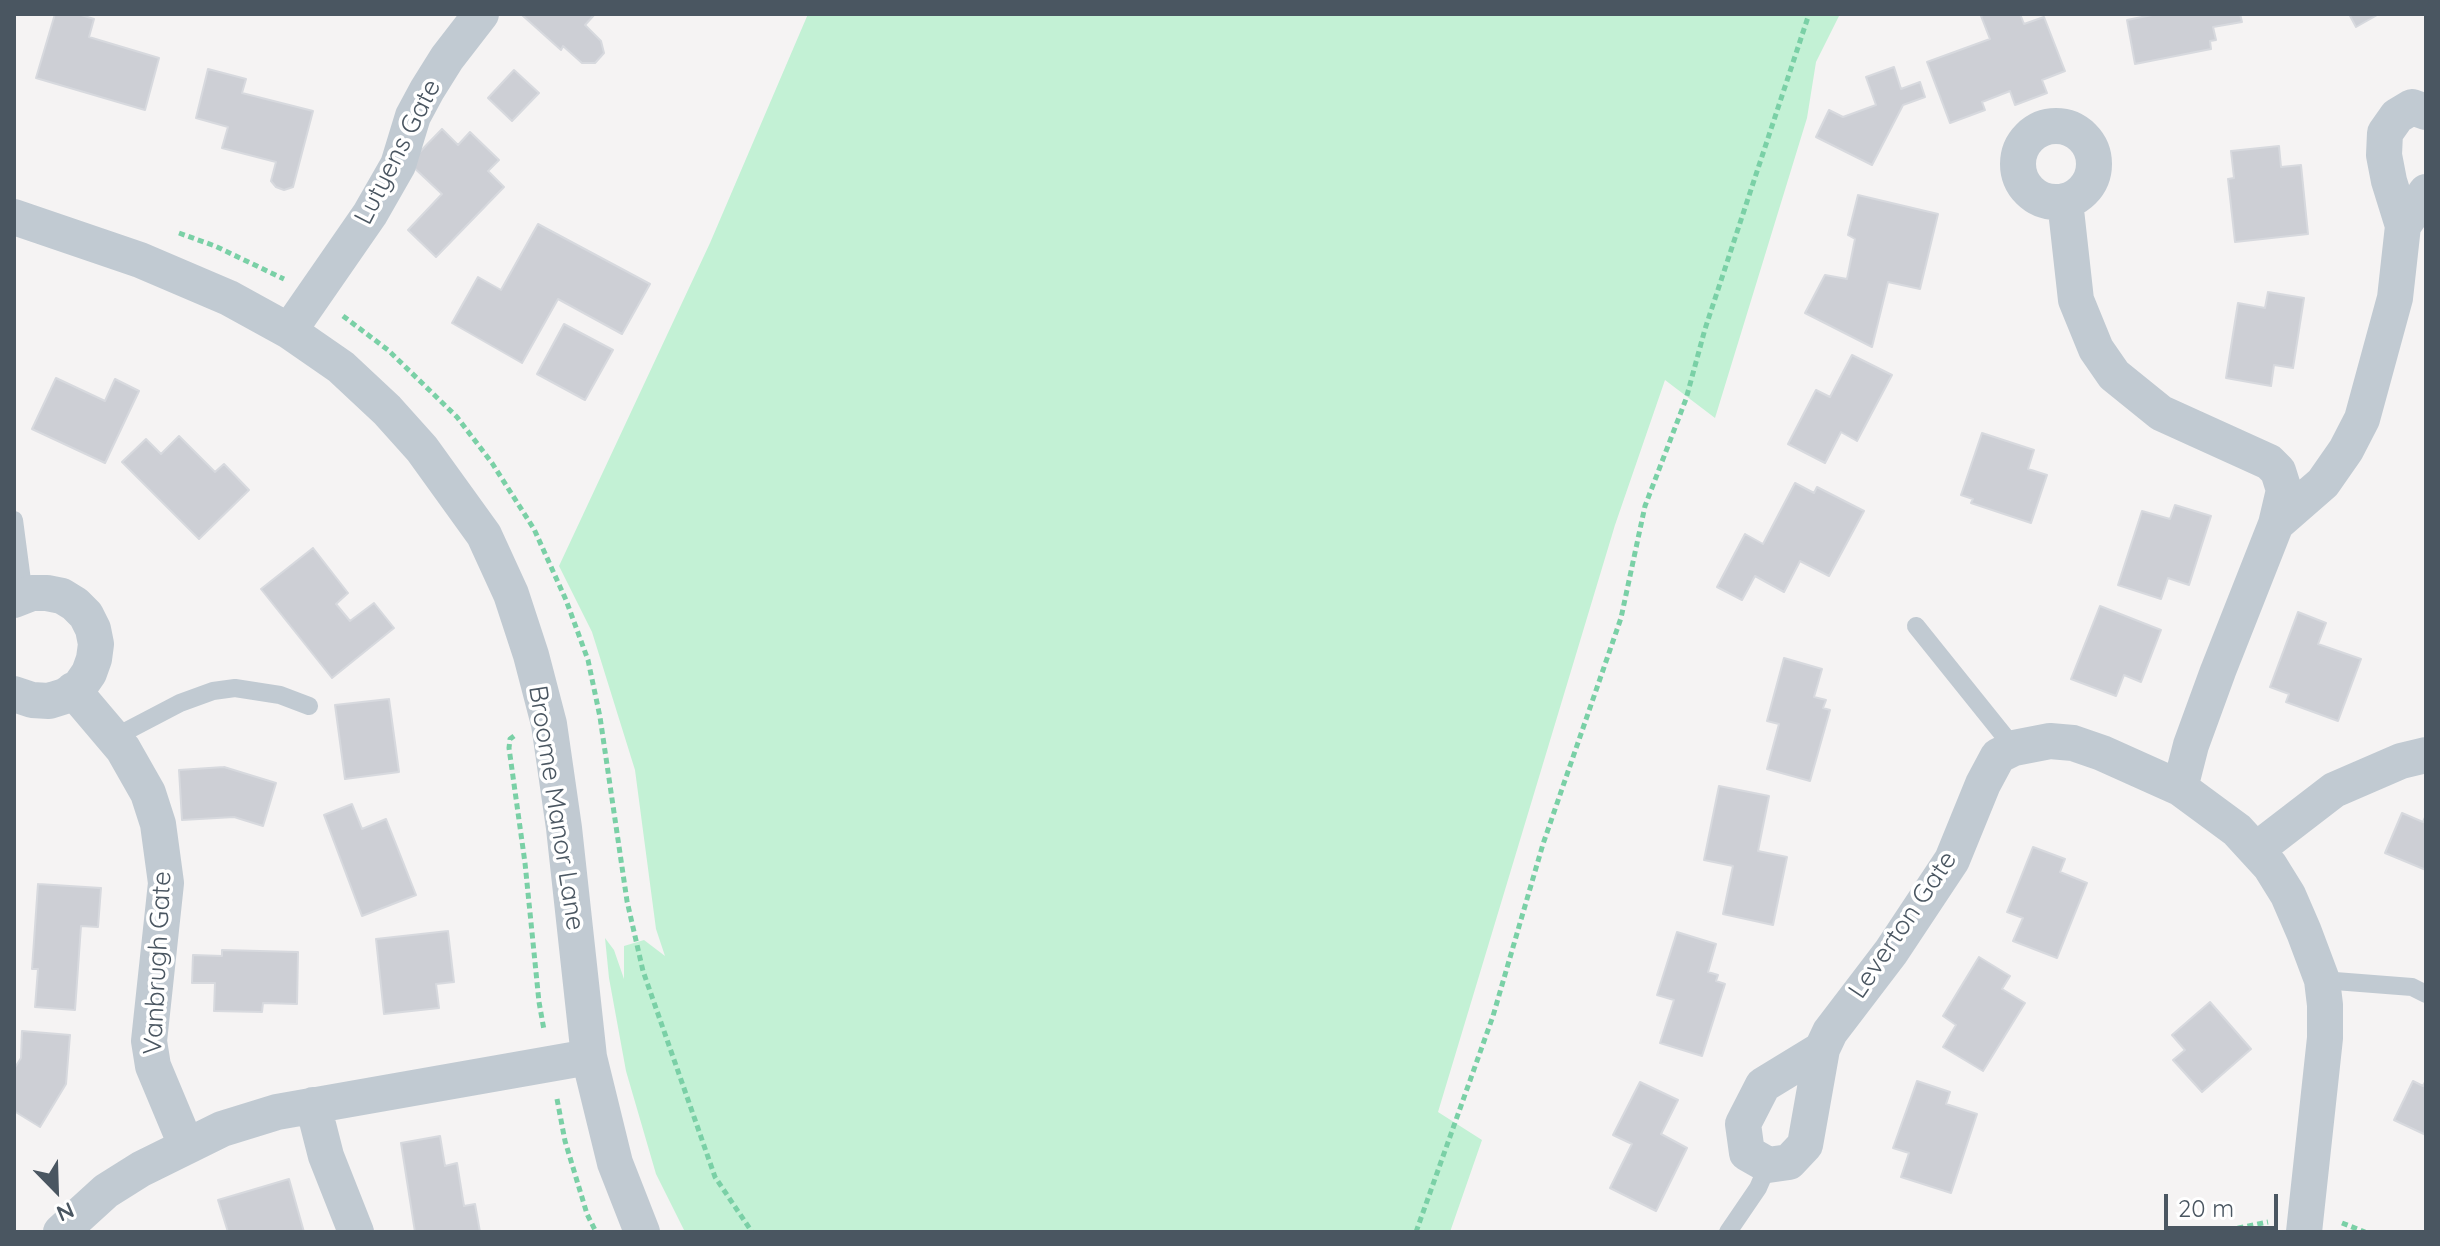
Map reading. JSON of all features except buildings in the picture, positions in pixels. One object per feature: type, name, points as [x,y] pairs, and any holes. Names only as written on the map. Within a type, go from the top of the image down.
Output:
[{"type":"street","name":"Lutyens Gate","points":[[289,331],[370,214],[398,165],[413,116],[427,90],[481,14]]},
{"type":"street","points":[[2276,524],[2323,483],[2346,450],[2362,419],[2395,298],[2403,226],[2389,181],[2384,155],[2385,133],[2397,116],[2412,107],[2426,112]]},
{"type":"street","points":[[2403,226],[2426,192]]},
{"type":"street","points":[[2065,201],[2076,300],[2096,349],[2114,375],[2161,413],[2269,462],[2278,471],[2284,490],[2276,524],[2191,745],[2180,788]]},
{"type":"street","name":"Broome Manor Lane","points":[[14,217],[140,260],[229,298],[289,331],[341,367],[387,410],[422,449],[484,535],[511,594],[549,724],[564,828],[589,1057],[615,1163],[642,1232]]},
{"type":"street","points":[[14,694],[49,701],[73,690],[89,673],[96,644],[86,615],[62,596],[47,593],[19,598]]},
{"type":"street","name":"Vanbrugh Gate","points":[[73,690],[115,737],[148,793],[161,839],[166,883],[149,1041],[157,1077],[186,1145]]},
{"type":"street","points":[[2014,748],[2050,741],[2073,743],[2180,788],[2216,812],[2256,850],[2288,895],[2322,980],[2325,1005],[2325,1038],[2304,1232]]},
{"type":"street","name":"Leverton Gate","points":[[1822,1049],[1763,1085],[1743,1124],[1747,1153],[1768,1165],[1789,1162],[1805,1145],[1822,1049],[1850,1002],[1891,952],[1952,860],[1998,756],[2014,748]]},
{"type":"street","points":[[2256,850],[2334,790],[2388,766],[2426,755]]},
{"type":"street","points":[[61,1232],[106,1191],[186,1145],[249,1120],[313,1105],[589,1057]]},
{"type":"street","points":[[313,1105],[326,1156],[356,1232]]},
{"type":"lane","points":[[14,520],[19,598]]},
{"type":"lane","points":[[1916,626],[2014,748]]},
{"type":"lane","points":[[115,737],[180,703],[213,691],[235,688],[280,695],[309,706]]},
{"type":"lane","points":[[2322,980],[2412,987],[2426,994]]},
{"type":"lane","points":[[1728,1232],[1758,1188],[1768,1165]]},
{"type":"path","points":[[1416,1232],[1493,1016],[1543,844],[1621,618],[1645,506],[1686,399],[1705,329],[1809,14]]},
{"type":"green space","points":[[808,14],[1840,14],[1816,62],[1807,118],[1715,418],[1665,380],[1615,525],[1438,1112],[1482,1140],[1450,1232],[685,1232],[656,1174],[626,1071],[609,978],[605,938],[614,950],[624,979],[624,946],[644,940],[665,956],[656,929],[635,770],[592,632],[559,566],[710,243]]}]
